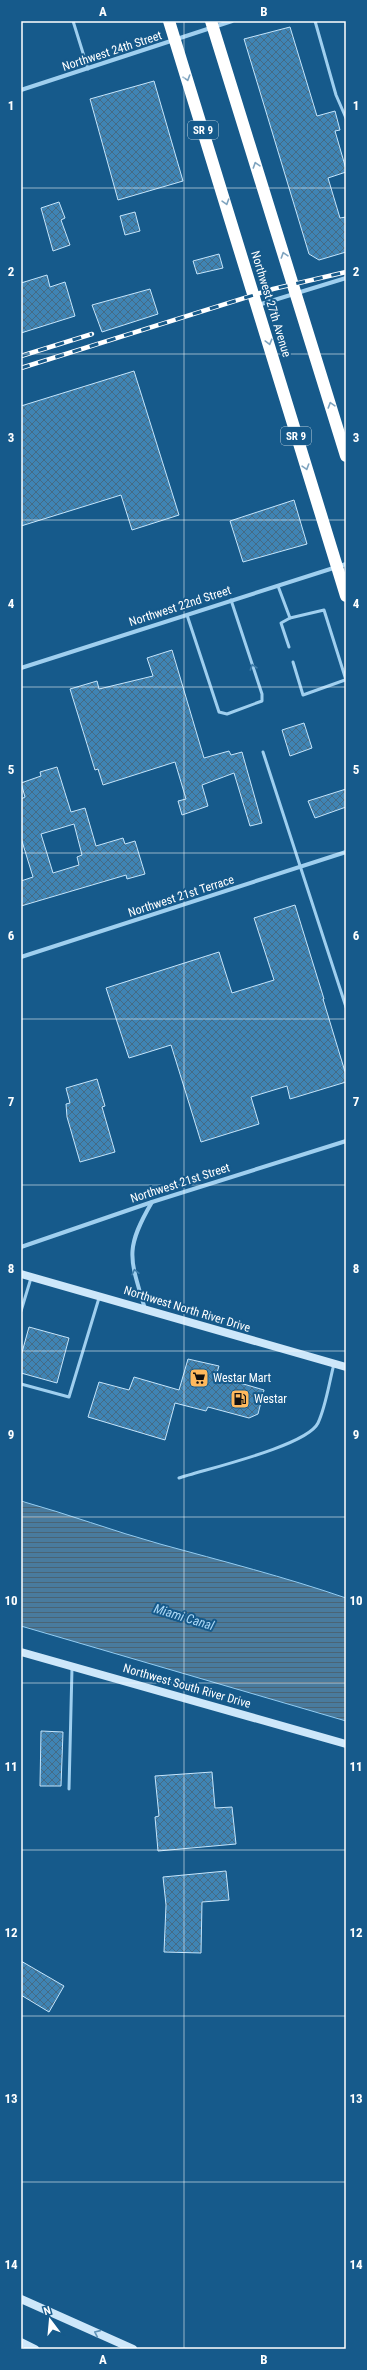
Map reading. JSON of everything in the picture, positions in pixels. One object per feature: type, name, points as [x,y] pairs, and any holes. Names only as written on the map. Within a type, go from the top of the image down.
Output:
[{"type":"highway","name":"Northwest 27th Avenue","points":[[169,21],[257,305],[342,566],[346,596]]},
{"type":"highway","points":[[212,24],[296,292],[342,432],[346,456]]},
{"type":"street","name":"Northwest 24th Street","points":[[21,90],[175,41],[212,24],[232,21]]},
{"type":"street","points":[[257,305],[346,278]]},
{"type":"street","name":"Northwest 22nd Street","points":[[21,668],[231,600],[342,566]]},
{"type":"street","name":"Northwest 21st Terrace","points":[[21,957],[346,852]]},
{"type":"street","name":"Northwest 21st Street","points":[[21,1247],[152,1202],[346,1141]]},
{"type":"street","points":[[146,1309],[134,1272],[132,1247],[140,1223],[152,1202]]},
{"type":"street","name":"Northwest North River Drive","points":[[21,1274],[346,1367]]},
{"type":"street","name":"Northwest South River Drive","points":[[21,1652],[346,1744]]},
{"type":"street","points":[[21,2299],[133,2349]]},
{"type":"street","points":[[21,2342],[35,2349]]},
{"type":"lane","points":[[73,21],[88,69]]},
{"type":"lane","points":[[315,21],[336,95],[346,118]]},
{"type":"lane","points":[[278,586],[290,618]]},
{"type":"lane","points":[[187,615],[219,712],[227,714],[259,704],[262,701],[262,694],[231,600]]},
{"type":"lane","points":[[289,647],[281,623],[290,618],[324,610],[346,680],[303,695],[293,662]]},
{"type":"lane","points":[[263,752],[299,867],[346,1007]]},
{"type":"lane","points":[[21,1311],[31,1277]]},
{"type":"lane","points":[[21,1384],[69,1397],[99,1296]]},
{"type":"lane","points":[[179,1478],[286,1445],[307,1434],[317,1424],[334,1364]]},
{"type":"lane","points":[[69,1789],[72,1666]]},
{"type":"water","name":"Miami Canal","points":[[21,1501],[142,1539],[277,1576],[346,1598],[346,1721],[21,1626]]},
{"type":"building","points":[[290,27],[317,116],[335,111],[340,130],[335,131],[346,169],[346,172],[328,178],[340,218],[346,217],[346,252],[319,260],[309,254],[244,39]]},
{"type":"building","points":[[154,81],[183,181],[118,200],[90,99]]},
{"type":"building","points":[[59,202],[65,218],[61,220],[70,245],[53,251],[41,208]]},
{"type":"building","points":[[135,212],[140,231],[125,235],[120,216]]},
{"type":"building","points":[[219,254],[223,268],[197,274],[193,261]]},
{"type":"building","points":[[47,275],[50,287],[65,282],[75,316],[21,333],[21,283]]},
{"type":"building","points":[[150,289],[158,314],[102,332],[92,305]]},
{"type":"building","points":[[134,371],[179,515],[132,530],[121,495],[21,526],[21,406]]},
{"type":"building","points":[[294,500],[307,544],[243,562],[230,521]]},
{"type":"building","points":[[172,650],[204,758],[229,751],[231,755],[242,752],[262,823],[250,826],[234,773],[202,785],[208,806],[182,815],[178,801],[186,799],[175,762],[103,785],[98,769],[95,770],[70,689],[97,681],[99,689],[153,676],[147,658]]},
{"type":"building","points":[[304,723],[312,748],[290,756],[282,730]]},
{"type":"building","points":[[57,767],[71,812],[85,808],[96,846],[123,838],[125,844],[135,841],[145,874],[127,879],[126,875],[21,906],[21,881],[33,877],[21,838],[21,799],[25,797],[21,783],[41,776],[40,772]],"holes":[[[74,824],[82,855],[77,857],[79,865],[53,873],[41,834]]]},
{"type":"building","points":[[346,789],[346,807],[315,818],[308,801]]},
{"type":"building","points":[[295,905],[346,1075],[346,1082],[290,1099],[287,1086],[251,1097],[259,1124],[201,1142],[171,1045],[129,1058],[106,988],[219,952],[232,993],[274,980],[254,918]]},
{"type":"building","points":[[97,1079],[105,1106],[102,1107],[115,1152],[80,1162],[67,1117],[66,1104],[70,1103],[66,1088]]},
{"type":"building","points":[[29,1327],[69,1338],[57,1383],[21,1373],[21,1356]]},
{"type":"building","points":[[188,1359],[219,1366],[216,1376],[264,1390],[258,1414],[249,1418],[208,1407],[206,1411],[175,1403],[165,1440],[88,1417],[99,1382],[129,1390],[134,1377],[179,1390]]},
{"type":"building","points":[[41,1731],[63,1732],[61,1786],[40,1786]]},
{"type":"building","points":[[212,1772],[215,1808],[232,1807],[236,1844],[158,1851],[155,1817],[159,1816],[155,1776]]},
{"type":"building","points":[[226,1871],[229,1900],[202,1902],[201,1953],[164,1952],[166,1905],[163,1877]]},
{"type":"building","points":[[21,1961],[64,1986],[49,2012],[21,1995]]},
{"type":"railway","points":[[21,368],[273,289],[346,272]]},
{"type":"railway","points":[[21,356],[92,334]]},
{"type":"place","name":"Westar Mart","points":[[199,1378]]},
{"type":"place","name":"Westar","points":[[240,1399]]}]
